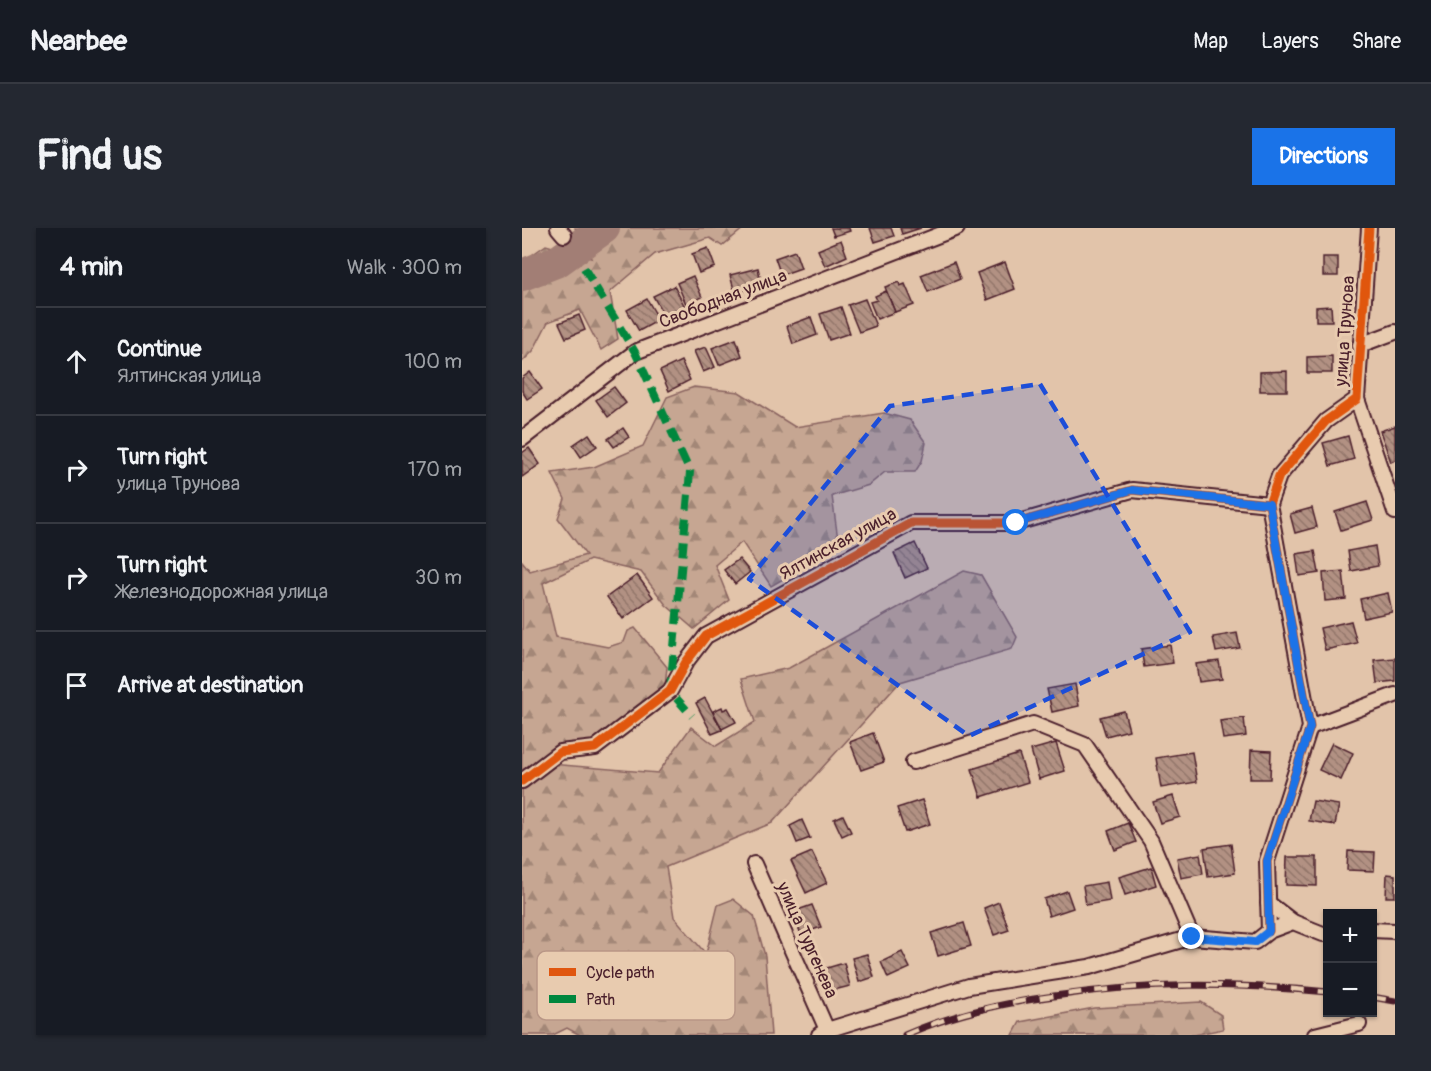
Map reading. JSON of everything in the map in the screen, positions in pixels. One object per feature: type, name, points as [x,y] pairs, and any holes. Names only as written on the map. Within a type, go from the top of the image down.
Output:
[{"type":"street","name":"Свободная улица","points":[[522,439],[635,352],[957,228]]},
{"type":"street","name":"улица Трунова","points":[[1269,504],[1279,476],[1326,420],[1356,399],[1369,228]]},
{"type":"street","points":[[1360,345],[1395,332]]},
{"type":"street","points":[[1356,399],[1395,512]]},
{"type":"street","name":"Ялтинская улица","points":[[522,781],[560,752],[595,748],[670,691],[686,662],[706,636],[911,523],[1016,523],[1132,490],[1269,504]]},
{"type":"street","points":[[1269,504],[1310,727],[1267,861],[1269,931]]},
{"type":"street","points":[[1310,727],[1395,695]]},
{"type":"street","points":[[913,762],[1033,724],[1085,745],[1151,841],[1192,937]]},
{"type":"street","name":"улица Тургенева","points":[[754,864],[823,1033]]},
{"type":"street","points":[[1268,903],[1293,922],[1323,934]]},
{"type":"street","points":[[823,1033],[969,986],[1089,967],[1192,937],[1255,942],[1269,931],[1293,922]]},
{"type":"street","points":[[1377,930],[1395,931]]},
{"type":"street","points":[[1316,1035],[1359,1023]]},
{"type":"highlighted area","points":[[1040,384],[1190,632],[969,736],[749,579],[890,406]]},
{"type":"green space","points":[[575,228],[744,228],[722,246],[710,238],[655,254],[610,292],[618,339],[601,350],[580,310],[548,322],[533,351],[522,362],[522,262],[546,245],[591,258]]},
{"type":"green space","points":[[694,387],[739,392],[795,427],[884,413],[910,420],[926,443],[922,461],[915,472],[885,472],[869,485],[832,496],[839,547],[771,586],[742,542],[715,565],[729,600],[694,629],[666,605],[641,572],[590,560],[543,583],[556,637],[608,647],[624,642],[628,631],[635,628],[667,667],[665,687],[592,742],[522,774],[522,561],[530,571],[586,555],[558,518],[565,499],[552,473],[594,467],[643,446],[667,397]]},
{"type":"green space","points":[[964,571],[981,575],[1017,637],[1012,649],[900,682],[772,823],[666,867],[674,917],[703,951],[537,951],[537,1020],[735,1020],[735,951],[707,951],[718,905],[733,899],[754,916],[765,956],[771,1035],[580,1035],[567,1028],[553,1035],[522,1035],[522,785],[550,764],[658,773],[691,727],[716,746],[755,722],[741,679],[789,668]]},
{"type":"green space","points":[[1201,1002],[1221,1015],[1223,1029],[1194,1035],[1013,1035],[1020,1022],[1094,1008]]},
{"type":"building","points":[[831,228],[849,228],[850,231],[834,236]]},
{"type":"building","points":[[870,228],[891,228],[894,236],[875,242]]},
{"type":"building","points":[[900,228],[921,228],[902,234]]},
{"type":"building","points":[[841,240],[847,256],[825,266],[818,250]]},
{"type":"building","points":[[708,248],[715,267],[699,273],[692,254]]},
{"type":"building","points":[[795,251],[801,268],[781,275],[775,258]]},
{"type":"building","points":[[1323,257],[1338,257],[1338,276],[1323,276]]},
{"type":"building","points":[[954,262],[960,279],[928,292],[921,275]]},
{"type":"building","points":[[1005,262],[1015,289],[987,300],[977,273]]},
{"type":"building","points":[[758,268],[762,286],[735,293],[730,275]]},
{"type":"building","points":[[693,276],[702,297],[686,304],[677,283]]},
{"type":"building","points":[[899,282],[900,286],[905,284],[914,305],[895,312],[885,287]]},
{"type":"building","points":[[674,286],[685,307],[665,317],[653,296]]},
{"type":"building","points":[[886,291],[895,312],[877,319],[870,302],[877,300],[875,296]]},
{"type":"building","points":[[647,299],[659,320],[639,331],[627,310]]},
{"type":"building","points":[[865,299],[876,326],[859,332],[848,305]]},
{"type":"building","points":[[1331,306],[1332,321],[1316,321],[1316,307]]},
{"type":"building","points":[[841,307],[850,333],[829,340],[820,314]]},
{"type":"building","points":[[579,315],[585,330],[566,338],[559,323]]},
{"type":"building","points":[[811,317],[817,335],[793,344],[787,326]]},
{"type":"building","points":[[736,339],[742,356],[719,365],[712,348]]},
{"type":"building","points":[[706,347],[715,367],[703,372],[694,351]]},
{"type":"building","points":[[1332,356],[1332,373],[1307,373],[1307,357]]},
{"type":"building","points":[[681,361],[690,380],[669,391],[660,371]]},
{"type":"building","points":[[1287,371],[1287,391],[1260,391],[1260,372]]},
{"type":"building","points":[[530,372],[542,389],[527,399],[522,391],[522,378]]},
{"type":"building","points":[[614,387],[626,403],[608,417],[596,400]]},
{"type":"building","points":[[1395,426],[1395,460],[1391,462],[1380,431]]},
{"type":"building","points":[[623,428],[629,437],[614,447],[608,439]]},
{"type":"building","points":[[589,434],[597,446],[581,457],[573,445]]},
{"type":"building","points":[[1348,436],[1354,459],[1330,466],[1323,443]]},
{"type":"building","points":[[529,448],[540,464],[522,477],[522,453]]},
{"type":"building","points":[[1367,502],[1373,520],[1341,530],[1335,512]]},
{"type":"building","points":[[1312,508],[1317,527],[1295,533],[1290,514]]},
{"type":"building","points":[[915,543],[927,568],[905,578],[894,553]]},
{"type":"building","points":[[1375,546],[1378,566],[1351,571],[1348,551]]},
{"type":"building","points":[[1315,551],[1319,573],[1299,576],[1296,554]]},
{"type":"building","points":[[739,559],[750,572],[735,584],[724,570]]},
{"type":"building","points":[[1343,571],[1346,599],[1325,601],[1323,573]]},
{"type":"building","points":[[637,575],[653,597],[623,619],[607,597]]},
{"type":"building","points":[[1388,593],[1392,612],[1364,618],[1360,599]]},
{"type":"building","points":[[1351,621],[1357,643],[1325,650],[1320,628]]},
{"type":"building","points":[[1237,633],[1240,648],[1216,652],[1213,637]]},
{"type":"building","points":[[1170,645],[1173,663],[1144,667],[1141,649]]},
{"type":"building","points":[[1395,658],[1395,681],[1377,683],[1374,660]]},
{"type":"building","points":[[1219,661],[1222,679],[1199,682],[1196,664]]},
{"type":"building","points":[[1075,684],[1079,706],[1052,712],[1047,689]]},
{"type":"building","points":[[705,698],[722,730],[712,734],[696,703]]},
{"type":"building","points":[[722,707],[723,710],[728,708],[736,722],[722,729],[713,711]]},
{"type":"building","points":[[1124,711],[1129,730],[1106,736],[1100,717]]},
{"type":"building","points":[[1244,718],[1246,736],[1223,739],[1220,721]]},
{"type":"building","points":[[873,733],[884,762],[861,770],[850,742]]},
{"type":"building","points":[[1056,743],[1065,771],[1039,779],[1031,750]]},
{"type":"building","points":[[1332,743],[1353,753],[1341,780],[1319,770]]},
{"type":"building","points":[[1251,750],[1271,751],[1270,779],[1250,779]]},
{"type":"building","points":[[1192,752],[1197,782],[1161,788],[1156,758]]},
{"type":"building","points":[[1019,754],[1028,782],[981,797],[972,769]]},
{"type":"building","points":[[1173,796],[1180,817],[1160,823],[1153,802]]},
{"type":"building","points":[[922,800],[930,824],[905,832],[897,808]]},
{"type":"building","points":[[1313,801],[1339,805],[1335,825],[1309,821]]},
{"type":"building","points":[[843,815],[851,832],[842,836],[834,819]]},
{"type":"building","points":[[802,820],[810,838],[797,843],[790,826]]},
{"type":"building","points":[[1128,823],[1136,842],[1115,850],[1108,831]]},
{"type":"building","points":[[1231,844],[1235,873],[1208,877],[1204,848]]},
{"type":"building","points":[[1348,851],[1375,852],[1374,871],[1347,870]]},
{"type":"building","points":[[812,852],[827,883],[806,893],[791,861]]},
{"type":"building","points":[[1200,854],[1203,874],[1181,878],[1177,858]]},
{"type":"building","points":[[1287,857],[1317,857],[1317,886],[1286,885]]},
{"type":"building","points":[[1151,867],[1156,885],[1125,895],[1119,877]]},
{"type":"building","points":[[1387,874],[1395,875],[1395,897],[1386,897]]},
{"type":"building","points":[[1107,882],[1110,901],[1086,905],[1083,886]]},
{"type":"building","points":[[1067,891],[1073,908],[1049,916],[1044,899]]},
{"type":"building","points":[[999,902],[1009,930],[994,935],[984,908]]},
{"type":"building","points":[[812,905],[821,927],[801,934],[792,912]]},
{"type":"building","points":[[964,923],[971,946],[938,956],[931,933]]},
{"type":"building","points":[[902,952],[910,968],[888,978],[881,962]]},
{"type":"building","points":[[867,954],[874,977],[859,982],[852,958]]},
{"type":"building","points":[[844,963],[850,986],[826,992],[820,970]]},
{"type":"waterway","points":[[522,275],[558,261],[604,228]]},
{"type":"railway","points":[[905,1035],[978,1010],[1089,991],[1191,985],[1323,992]]},
{"type":"railway","points":[[1377,998],[1395,1001]]},
{"type":"marked path","points":[[584,268],[635,352],[690,472],[670,691],[692,716]]},
{"type":"cycle path","points":[[1269,931],[1267,861],[1310,727],[1269,504],[1279,476],[1326,421],[1357,399],[1369,228]]},
{"type":"cycle path","points":[[522,781],[560,752],[595,748],[670,691],[686,662],[706,636],[911,523],[1016,523],[1132,490],[1269,504]]},
{"type":"route","points":[[1016,523],[1132,490],[1269,504],[1310,727],[1267,861],[1269,931],[1255,942],[1192,937]]}]
